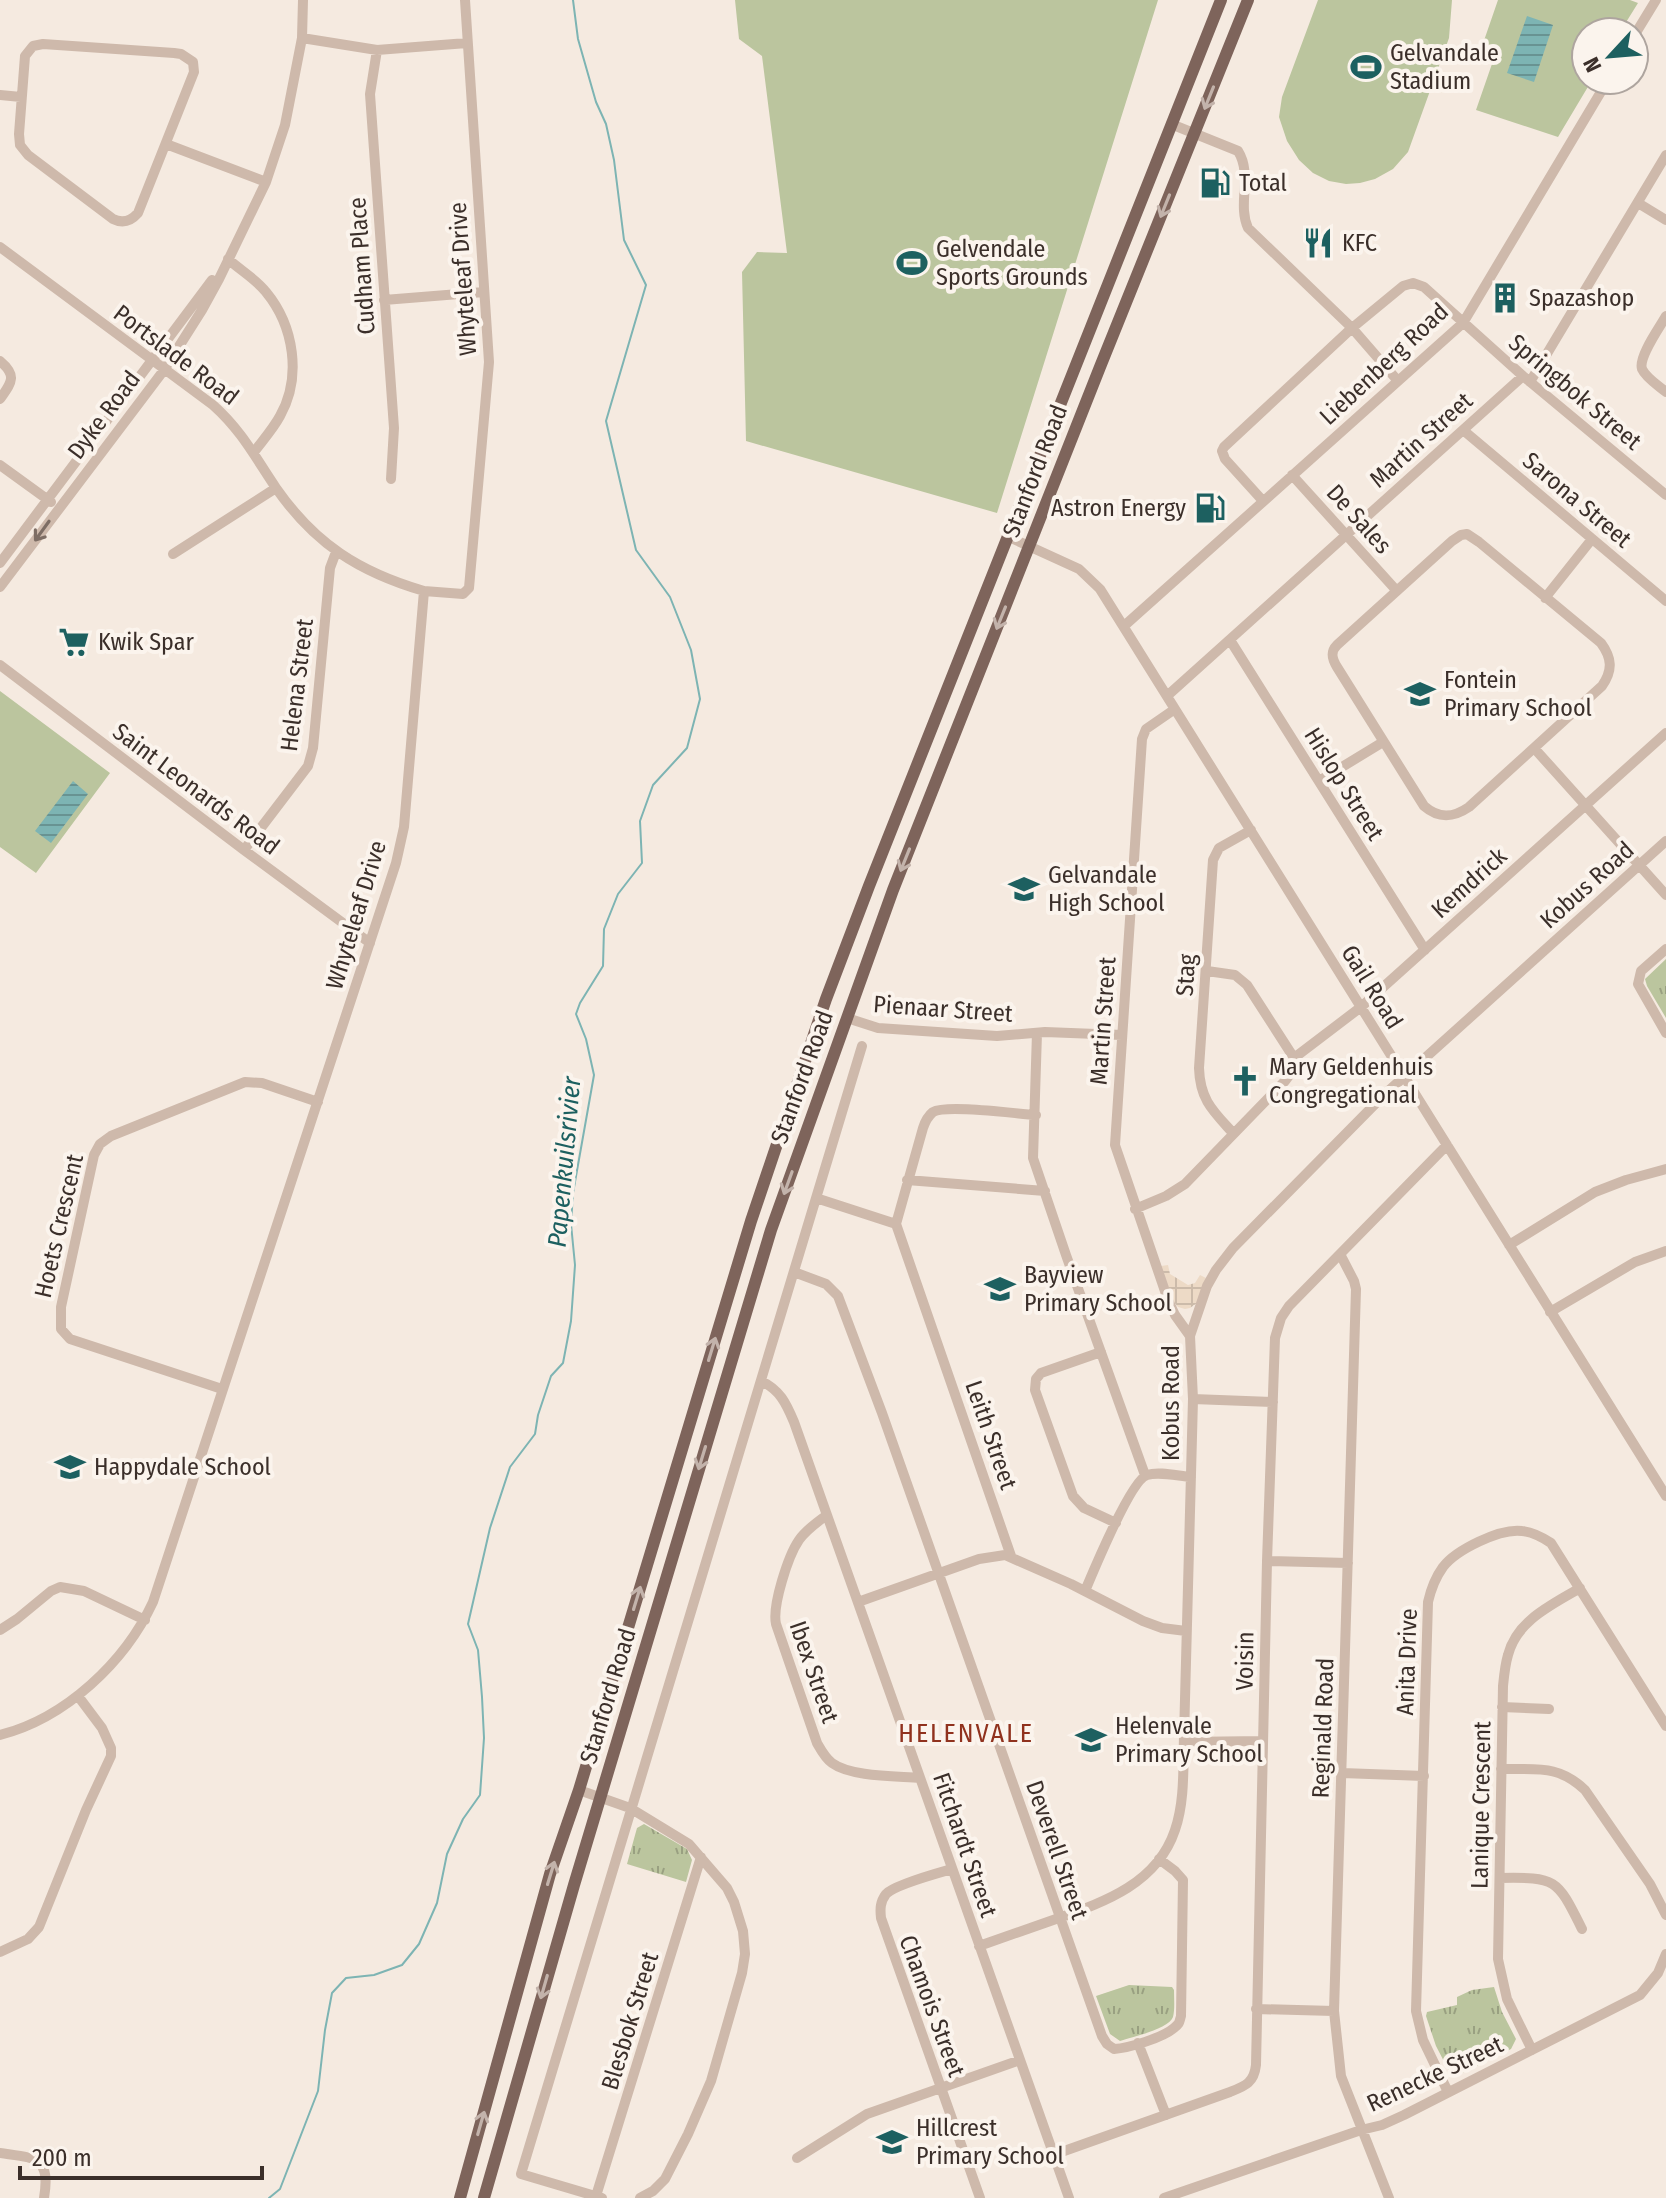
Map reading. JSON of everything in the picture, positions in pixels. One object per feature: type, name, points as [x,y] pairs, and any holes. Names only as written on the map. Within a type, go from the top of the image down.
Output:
[{"type":"main road","name":"Stanford Road","points":[[460,2198],[550,1874],[578,1793],[751,1221],[821,1013],[1221,0]]},
{"type":"main road","name":"Stanford Road","points":[[484,2198],[771,1230],[893,890],[1248,0]]},
{"type":"street","name":"Dyke Road","points":[[0,587],[164,370],[202,310],[266,182],[285,125],[302,38],[303,0]]},
{"type":"street","name":"Whyteleaf Drive","points":[[0,1735],[42,1718],[78,1696],[130,1643],[145,1620],[396,863],[404,827],[424,591],[463,594],[469,588],[489,377],[465,0]]},
{"type":"street","points":[[302,38],[377,50],[467,43]]},
{"type":"street","points":[[37,45],[181,54],[193,62],[194,72],[166,144],[138,213],[129,221],[116,221],[23,150],[19,134],[21,97],[25,56],[37,45]]},
{"type":"street","name":"Cudham Place","points":[[377,50],[370,94],[394,428],[391,479]]},
{"type":"street","points":[[0,95],[21,97]]},
{"type":"street","name":"Liebenberg Road","points":[[1124,626],[1463,323],[1598,96]]},
{"type":"street","points":[[1171,124],[1238,151],[1243,161],[1244,216],[1248,228],[1352,328],[1398,381]]},
{"type":"street","points":[[166,144],[266,182]]},
{"type":"street","name":"Martin Street","points":[[1167,696],[1463,430],[1526,379],[1666,155]]},
{"type":"street","points":[[1638,203],[1666,220]]},
{"type":"street","name":"Portslade Road","points":[[0,247],[213,405],[236,427],[276,488],[313,532],[336,552],[377,575],[424,591]]},
{"type":"street","name":"Dyke Road","points":[[0,563],[228,259]]},
{"type":"street","points":[[228,259],[260,285],[272,300],[284,324],[292,354],[293,375],[283,410],[254,452]]},
{"type":"street","name":"Springbok Street","points":[[1352,328],[1398,289],[1413,283],[1424,287],[1526,379],[1666,494]]},
{"type":"street","points":[[384,300],[484,292]]},
{"type":"street","points":[[1666,316],[1641,361],[1645,373],[1666,392]]},
{"type":"street","points":[[1263,501],[1225,459],[1224,447],[1352,328]]},
{"type":"street","points":[[0,361],[9,369],[12,379],[0,399]]},
{"type":"street","name":"Sarona Street","points":[[1463,430],[1666,601]]},
{"type":"street","points":[[0,465],[58,508]]},
{"type":"street","name":"De Sales","points":[[1292,475],[1396,590]]},
{"type":"street","points":[[173,554],[276,488]]},
{"type":"street","points":[[1467,534],[1601,643],[1610,658],[1611,667],[1602,686],[1469,807],[1448,816],[1434,814],[1424,806],[1337,667],[1332,654],[1332,650],[1396,590],[1452,541],[1467,534]]},
{"type":"street","name":"Gail Road","points":[[1009,537],[1085,574],[1100,589],[1666,1496]]},
{"type":"street","points":[[1545,598],[1592,539]]},
{"type":"street","name":"Helena Street","points":[[244,850],[308,766],[313,748],[330,568],[336,552]]},
{"type":"street","name":"Hislop Street","points":[[1230,640],[1425,950]]},
{"type":"street","name":"Saint Leonards Road","points":[[0,665],[370,943]]},
{"type":"street","name":"Martin Street","points":[[1175,709],[1146,729],[1142,739],[1115,1145],[1172,1308],[1190,1336]]},
{"type":"street","name":"Kemdrick","points":[[1294,1058],[1361,1007],[1666,733]]},
{"type":"street","points":[[1319,781],[1383,742]]},
{"type":"street","points":[[1534,748],[1666,895]]},
{"type":"street","name":"Stag","points":[[1233,1133],[1210,1107],[1199,1080],[1214,855],[1223,845],[1251,830]]},
{"type":"street","name":"Kobus Road","points":[[979,1946],[1122,1893],[1159,1859],[1172,1838],[1180,1810],[1184,1742],[1193,1399],[1190,1336],[1207,1286],[1224,1259],[1404,1076],[1666,841]]},
{"type":"street","points":[[1666,949],[1641,971],[1638,984],[1666,1033]]},
{"type":"street","points":[[1135,1209],[1178,1189],[1291,1073],[1294,1058],[1247,985],[1235,975],[1207,971]]},
{"type":"street","name":"Pienaar Street","points":[[847,1018],[878,1028],[997,1036],[1037,1033],[1122,1035]]},
{"type":"street","name":"Pienaar Street","points":[[1037,1033],[1033,1158],[1145,1475]]},
{"type":"street","name":"Stanford Road","points":[[599,2197],[521,2174],[862,1046]]},
{"type":"street","name":"Hoets Crescent","points":[[222,1389],[70,1339],[61,1329],[61,1307],[94,1155],[100,1144],[111,1136],[237,1084],[257,1082],[318,1102]]},
{"type":"street","points":[[816,1198],[896,1224],[926,1119],[935,1111],[1036,1115]]},
{"type":"street","name":"Voisin","points":[[1053,2155],[1166,2115],[1249,2083],[1253,2078],[1256,2065],[1275,1338],[1281,1318],[1297,1298],[1447,1145]]},
{"type":"street","points":[[1509,1245],[1595,1192],[1666,1169]]},
{"type":"street","points":[[907,1180],[1045,1191]]},
{"type":"street","name":"Leith Street","points":[[896,1224],[1011,1556]]},
{"type":"street","points":[[1550,1312],[1635,1262],[1666,1251]]},
{"type":"street","name":"Reginald Road","points":[[1340,1254],[1356,1289],[1334,2011],[1341,2076],[1389,2198]]},
{"type":"street","name":"Deverell Street","points":[[794,1272],[826,1284],[838,1296],[1104,2041],[1114,2049],[1138,2043]]},
{"type":"street","points":[[1101,1352],[1041,1373],[1036,1379],[1035,1390],[1075,1501],[1116,1523]]},
{"type":"street","name":"Fitchardt Street","points":[[761,1381],[784,1399],[1069,2198]]},
{"type":"street","points":[[1193,1399],[1273,1402]]},
{"type":"street","points":[[1085,1591],[1130,1494],[1145,1475],[1191,1477]]},
{"type":"street","name":"Ibex Street","points":[[827,1515],[811,1527],[794,1549],[775,1612],[776,1624],[817,1743],[827,1759],[840,1768],[920,1778]]},
{"type":"street","name":"Anita Drive","points":[[1448,2092],[1423,2040],[1416,2011],[1428,1602],[1432,1587],[1445,1564],[1463,1549],[1509,1531],[1531,1533],[1551,1543],[1666,1726]]},
{"type":"street","points":[[858,1602],[979,1559],[1000,1555],[1011,1556],[1152,1625],[1186,1631]]},
{"type":"street","points":[[1267,1561],[1348,1563]]},
{"type":"street","points":[[0,1630],[60,1587],[84,1591],[145,1620]]},
{"type":"street","name":"Lanique Crescent","points":[[1532,2050],[1507,1999],[1500,1977],[1503,1686],[1508,1654],[1514,1639],[1529,1621],[1580,1588]]},
{"type":"street","points":[[0,1952],[28,1939],[39,1927],[86,1810],[109,1762],[111,1748],[106,1737],[78,1696]]},
{"type":"street","points":[[1502,1707],[1549,1709]]},
{"type":"street","points":[[1184,1742],[1263,1741]]},
{"type":"street","points":[[1501,1769],[1548,1770],[1574,1779],[1585,1790],[1650,1884],[1666,1915]]},
{"type":"street","points":[[1342,1773],[1424,1776]]},
{"type":"street","points":[[578,1793],[641,1816],[680,1837],[727,1888],[743,1931],[745,1954],[742,1973],[711,2081],[665,2179],[640,2198]]},
{"type":"street","name":"Blesbok Street","points":[[599,2197],[701,1857]]},
{"type":"street","points":[[1159,1859],[1183,1880],[1181,2016],[1179,2023],[1170,2031],[1138,2043],[1166,2115]]},
{"type":"street","name":"Chamois Street","points":[[952,1869],[892,1889],[880,1906],[884,1930],[980,2198]]},
{"type":"street","points":[[1500,1878],[1544,1879],[1552,1883],[1569,1903],[1582,1929]]},
{"type":"street","name":"Renecke Street","points":[[1164,2198],[1382,2125],[1640,1995],[1663,1971],[1666,1954]]},
{"type":"street","points":[[1256,2009],[1334,2011]]},
{"type":"street","points":[[797,2158],[867,2114],[1020,2060]]},
{"type":"street","points":[[0,2153],[36,2160],[46,2172],[44,2198]]},
{"type":"green space","name":"Gelvendale Sports Grounds","points":[[735,0],[1158,0],[997,513],[746,441],[742,272],[757,252],[787,253],[762,56],[739,39]]},
{"type":"green space","name":"Gelvandale Stadium","points":[[1318,0],[1452,0],[1449,38],[1408,152],[1393,169],[1375,179],[1346,184],[1329,181],[1313,173],[1299,160],[1287,141],[1279,117],[1282,97]]},
{"type":"green space","points":[[1498,0],[1630,0],[1638,3],[1630,16],[1570,16],[1570,96],[1582,96],[1558,137],[1476,110],[1493,61],[1479,55]]},
{"type":"green space","points":[[0,691],[110,773],[36,873],[0,847]]},
{"type":"green space","points":[[1666,959],[1666,1018],[1645,979]]},
{"type":"green space","points":[[644,1824],[687,1849],[692,1860],[686,1882],[627,1864],[637,1828]]},
{"type":"green space","points":[[1129,1985],[1172,1987],[1174,2014],[1165,2025],[1120,2041],[1110,2034],[1096,1996]]},
{"type":"green space","points":[[1494,1987],[1516,2039],[1511,2049],[1458,2075],[1450,2073],[1436,2046],[1427,2012],[1457,2005],[1457,1997],[1472,1990]]},
{"type":"shaded area","points":[[1168,1265],[1170,1274],[1188,1285],[1195,1283],[1200,1275],[1206,1278],[1197,1303],[1190,1308],[1178,1307],[1173,1301],[1161,1266]]},
{"type":"water","points":[[1527,16],[1553,25],[1534,82],[1507,73]]},
{"type":"water","points":[[73,781],[88,794],[51,843],[35,831]]},
{"type":"waterway","name":"Papenkuilsrivier","points":[[269,2198],[280,2189],[318,2091],[332,1993],[346,1978],[374,1975],[402,1965],[419,1944],[437,1903],[447,1854],[463,1819],[480,1795],[484,1738],[482,1697],[478,1650],[468,1624],[490,1528],[510,1467],[535,1434],[551,1376],[563,1363],[571,1321],[575,1265],[571,1224],[573,1193],[594,1075],[586,1039],[576,1014],[603,966],[604,929],[618,894],[642,863],[640,821],[653,785],[687,748],[700,699],[691,650],[670,597],[636,550],[606,421],[646,285],[624,240],[614,160],[606,124],[596,102],[578,39],[573,0]]},
{"type":"place","name":"Gelvandale Stadium","points":[[1366,67]]},
{"type":"place","name":"Total","points":[[1215,183]]},
{"type":"place","name":"KFC","points":[[1318,243]]},
{"type":"place","name":"Gelvendale Sports Grounds","points":[[912,263]]},
{"type":"place","name":"Spazashop","points":[[1505,298]]},
{"type":"place","name":"Astron Energy","points":[[1210,508]]},
{"type":"place","name":"Kwik Spar","points":[[74,642]]},
{"type":"place","name":"Fontein Primary School","points":[[1420,694]]},
{"type":"place","name":"Gelvandale High School","points":[[1024,889]]},
{"type":"place","name":"Mary Geldenhuis Congregational","points":[[1245,1081]]},
{"type":"place","name":"Bayview Primary School","points":[[1000,1289]]},
{"type":"place","name":"Happydale School","points":[[70,1467]]},
{"type":"place","name":"Helenvale Primary School","points":[[1091,1740]]},
{"type":"place","name":"Hillcrest Primary School","points":[[892,2142]]},
{"type":"district","name":"HELENVALE","points":[[966,1733]]}]
